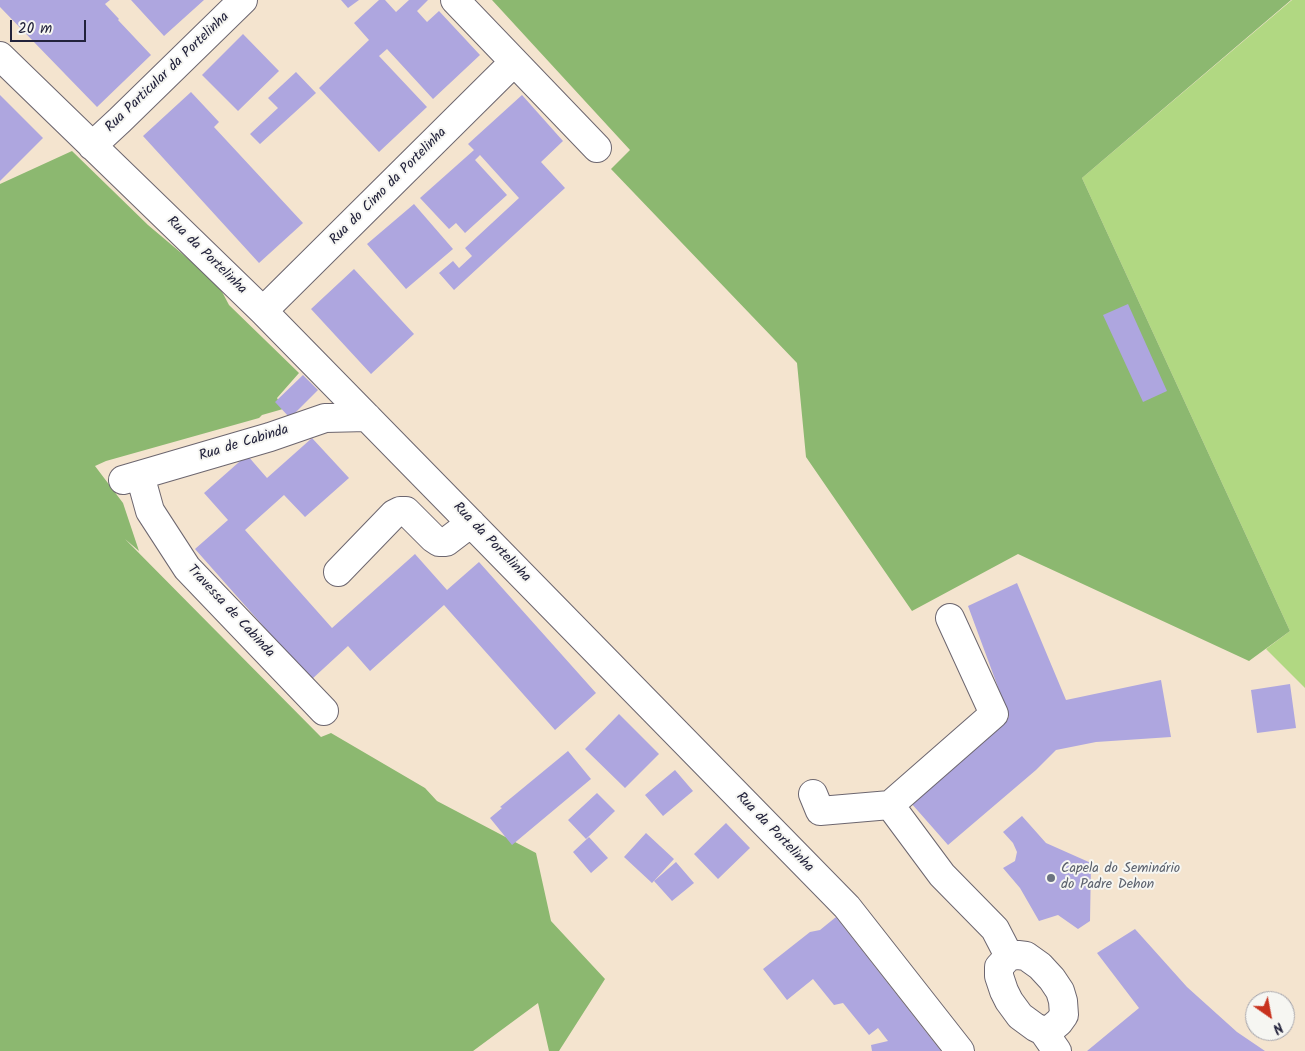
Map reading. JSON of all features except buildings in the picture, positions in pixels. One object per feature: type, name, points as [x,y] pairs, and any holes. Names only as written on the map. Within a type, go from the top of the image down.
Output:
[{"type":"street","name":"Rua Particular da Portelinha","points":[[92,146],[244,0]]},
{"type":"street","points":[[454,0],[597,148]]},
{"type":"street","name":"Rua da Portelinha","points":[[0,56],[263,311],[847,907],[960,1051]]},
{"type":"street","name":"Rua do Cimo da Portelinha","points":[[263,311],[514,62]]},
{"type":"street","name":"Rua de Cabinda","points":[[131,478],[270,437],[325,418],[367,417]]},
{"type":"street","name":"Travessa de Cabinda","points":[[131,478],[150,512],[187,568],[324,711]]},
{"type":"street","points":[[338,572],[394,514],[400,511],[406,511],[439,542],[446,542],[471,523]]},
{"type":"street","points":[[813,794],[820,811],[890,805],[994,714],[950,618]]},
{"type":"street","points":[[890,805],[942,875],[995,930],[1009,956]]},
{"type":"street","points":[[1009,956],[1026,956],[1040,966],[1060,991],[1064,1015],[1052,1028],[1050,1041],[1020,1016],[1009,1002],[999,976],[999,967],[1009,956]]},
{"type":"green space","points":[[492,0],[1291,0],[1082,178],[1290,631],[1249,661],[1018,554],[912,611],[806,457],[797,363],[611,169],[630,150]]},
{"type":"green space","points":[[1292,0],[1305,0],[1305,688],[1266,649],[1290,631],[1082,178]]},
{"type":"green space","points":[[72,151],[148,225],[218,284],[229,305],[299,373],[277,398],[283,409],[262,415],[259,418],[106,461],[95,466],[123,503],[139,551],[125,539],[321,737],[331,733],[425,788],[437,801],[536,853],[551,921],[605,979],[559,1051],[549,1051],[538,1003],[473,1051],[0,1051],[0,184]]},
{"type":"place","name":"Capela do Seminário do Padre Dehon","points":[[1051,878]]}]
